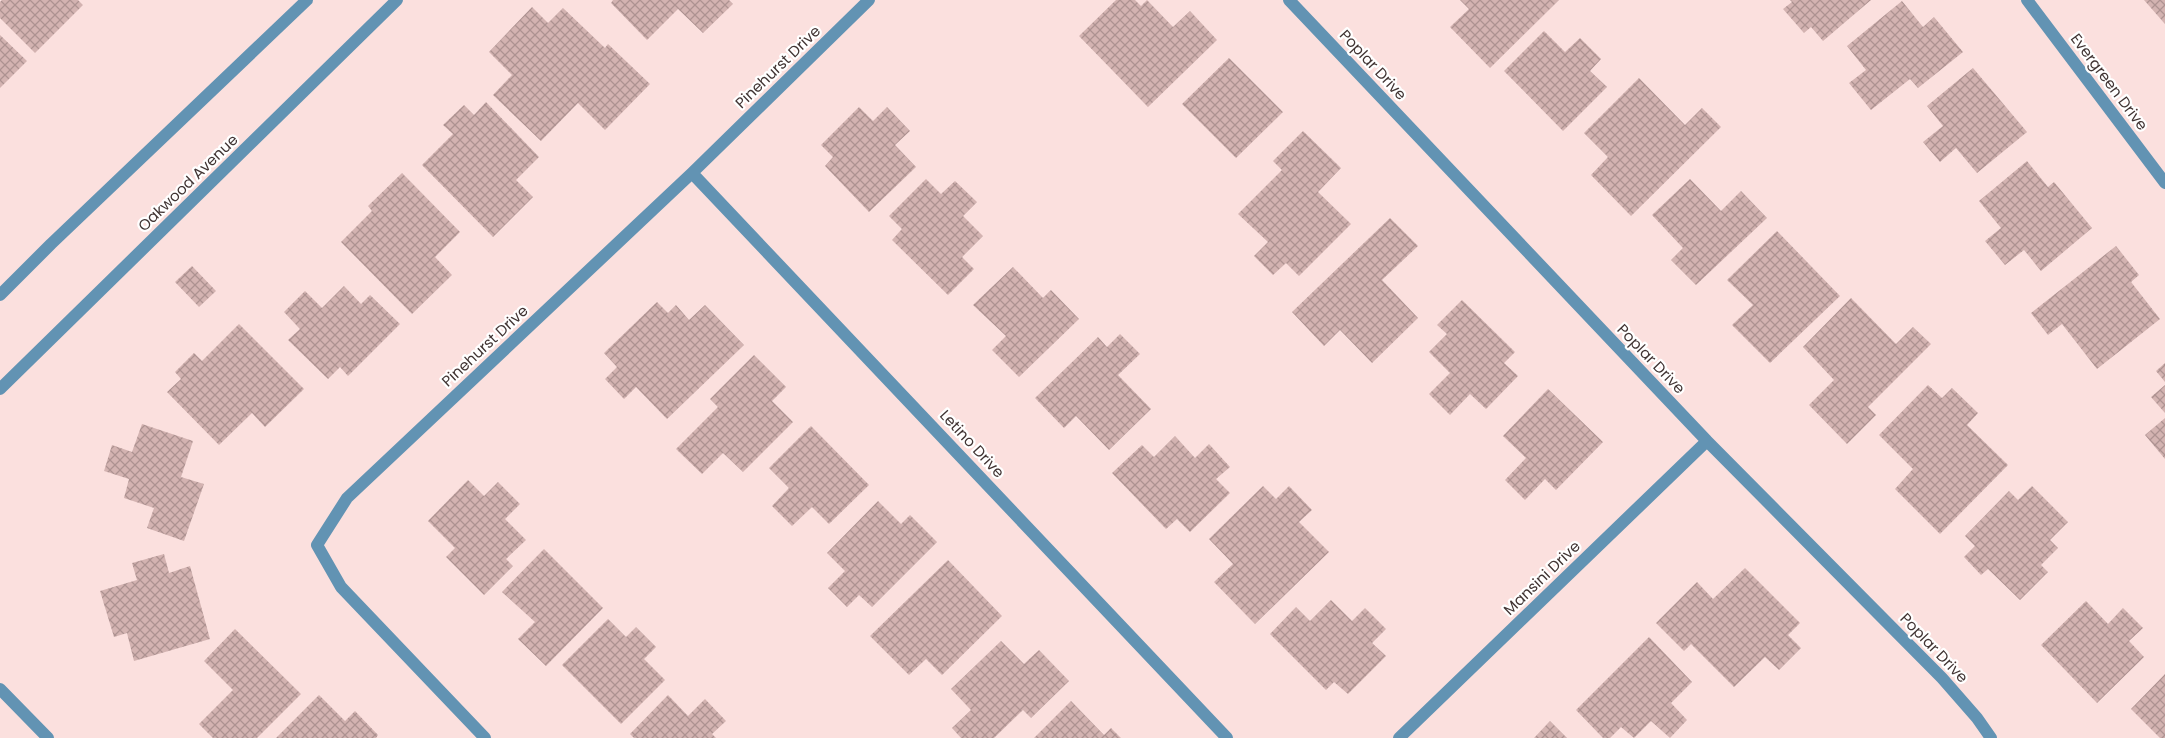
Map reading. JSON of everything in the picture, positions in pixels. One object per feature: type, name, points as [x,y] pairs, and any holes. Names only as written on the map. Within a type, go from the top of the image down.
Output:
[{"type":"street","points":[[0,295],[307,0]]},
{"type":"street","name":"Oakwood Avenue","points":[[0,389],[326,71],[396,0]]},
{"type":"street","name":"Pinehurst Drive","points":[[485,738],[341,587],[317,545],[347,498],[692,173],[869,0]]},
{"type":"street","name":"Poplar Drive","points":[[1289,0],[1707,441],[1942,678],[1978,718],[1991,738]]},
{"type":"street","name":"Evergreen Drive","points":[[2027,0],[2165,183]]},
{"type":"street","name":"Letino Drive","points":[[692,173],[1227,738]]},
{"type":"street","name":"Mansini Drive","points":[[1399,738],[1707,441]]},
{"type":"street","points":[[0,689],[48,738]]},
{"type":"building","points":[[2,0],[78,0],[83,5],[35,53],[0,18],[0,2]]},
{"type":"building","points":[[613,0],[729,0],[733,4],[703,33],[678,9],[647,40],[611,3]]},
{"type":"building","points":[[1116,0],[1135,0],[1141,6],[1147,0],[1173,27],[1190,11],[1217,40],[1148,107],[1079,36]]},
{"type":"building","points":[[1460,0],[1559,0],[1490,68],[1450,27],[1469,9]]},
{"type":"building","points":[[1790,0],[1871,0],[1823,41],[1811,27],[1804,33],[1783,9],[1792,2]]},
{"type":"building","points":[[2144,0],[2165,0],[2165,24]]},
{"type":"building","points":[[1902,1],[1923,27],[1934,17],[1963,52],[1918,88],[1910,79],[1871,110],[1849,83],[1866,70],[1847,46]]},
{"type":"building","points":[[532,7],[548,23],[563,8],[605,48],[608,44],[650,84],[605,130],[578,103],[541,141],[493,95],[512,75],[489,52]]},
{"type":"building","points":[[1544,31],[1565,52],[1580,38],[1601,59],[1590,71],[1607,87],[1563,131],[1504,71]]},
{"type":"building","points":[[0,35],[27,61],[0,88]]},
{"type":"building","points":[[1229,58],[1283,112],[1236,158],[1182,104]]},
{"type":"building","points":[[1973,68],[2027,132],[1977,173],[1956,148],[1940,162],[1923,142],[1943,126],[1927,106]]},
{"type":"building","points":[[1639,78],[1685,125],[1702,108],[1721,127],[1631,216],[1591,175],[1608,157],[1584,133]]},
{"type":"building","points":[[486,102],[539,157],[516,180],[533,197],[493,237],[422,165],[453,134],[443,125],[464,105],[474,115]]},
{"type":"building","points":[[859,107],[873,121],[887,107],[910,131],[895,145],[916,167],[869,212],[825,166],[833,157],[821,145]]},
{"type":"building","points":[[1303,131],[1341,168],[1318,192],[1351,224],[1299,276],[1286,263],[1273,275],[1254,256],[1268,242],[1238,214],[1282,170],[1273,161]]},
{"type":"building","points":[[2027,161],[2048,187],[2054,182],[2092,228],[2041,271],[2024,250],[2005,265],[1985,241],[2001,228],[1979,201]]},
{"type":"building","points":[[402,173],[460,232],[435,257],[452,275],[412,314],[341,242],[372,211],[368,206]]},
{"type":"building","points":[[926,179],[941,194],[955,181],[977,202],[963,216],[983,236],[962,257],[974,269],[948,295],[892,240],[902,229],[889,216]]},
{"type":"building","points":[[1690,179],[1721,211],[1741,191],[1767,218],[1696,285],[1671,260],[1683,248],[1652,215]]},
{"type":"building","points":[[1390,218],[1418,246],[1382,280],[1418,318],[1372,363],[1340,330],[1324,346],[1292,312]]},
{"type":"building","points":[[1777,231],[1840,296],[1770,363],[1732,325],[1753,305],[1727,280]]},
{"type":"building","points":[[2116,246],[2139,275],[2131,282],[2160,319],[2097,369],[2062,324],[2048,335],[2031,313]]},
{"type":"building","points":[[192,266],[216,291],[199,307],[175,282]]},
{"type":"building","points":[[1013,267],[1043,298],[1051,290],[1079,319],[1019,377],[992,350],[1006,336],[973,305]]},
{"type":"building","points":[[344,286],[361,304],[370,295],[400,324],[348,376],[340,367],[328,379],[288,340],[300,329],[284,312],[305,291],[322,308]]},
{"type":"building","points":[[1851,298],[1896,344],[1913,327],[1931,344],[1868,407],[1876,415],[1847,444],[1809,405],[1834,380],[1803,347]]},
{"type":"building","points":[[1462,300],[1515,352],[1504,363],[1518,376],[1486,409],[1470,394],[1450,415],[1429,394],[1450,373],[1429,352],[1447,334],[1437,325]]},
{"type":"building","points":[[657,302],[668,313],[676,305],[689,320],[705,305],[744,345],[667,419],[636,387],[624,399],[605,379],[617,367],[604,353]]},
{"type":"building","points":[[239,324],[304,389],[265,427],[252,413],[219,445],[167,392],[181,379],[175,372],[194,353],[202,361]]},
{"type":"building","points":[[1120,334],[1140,354],[1118,375],[1151,409],[1109,450],[1076,416],[1064,428],[1035,398],[1098,337],[1107,347]]},
{"type":"building","points":[[754,355],[786,387],[772,401],[793,422],[743,472],[723,453],[702,474],[676,449],[718,407],[710,399]]},
{"type":"building","points":[[2165,363],[2165,382],[2156,371]]},
{"type":"building","points":[[1928,385],[1942,398],[1952,388],[1978,413],[1967,425],[2008,465],[1940,534],[1895,489],[1913,469],[1879,435]]},
{"type":"building","points":[[2165,385],[2165,413],[2151,397]]},
{"type":"building","points":[[1548,389],[1603,442],[1556,490],[1545,479],[1525,500],[1505,480],[1526,458],[1503,436]]},
{"type":"building","points":[[2165,418],[2165,459],[2145,435]]},
{"type":"building","points":[[142,424],[193,441],[181,477],[204,484],[184,541],[147,528],[154,508],[124,498],[129,479],[104,471],[112,445],[132,452]]},
{"type":"building","points":[[811,426],[869,485],[829,524],[812,507],[792,526],[772,506],[789,488],[769,468]]},
{"type":"building","points":[[1175,436],[1195,458],[1209,444],[1230,467],[1216,479],[1230,493],[1190,532],[1177,519],[1166,529],[1112,473],[1142,445],[1154,457]]},
{"type":"building","points":[[468,480],[484,496],[498,482],[520,504],[505,519],[526,540],[506,559],[513,566],[484,595],[446,557],[455,548],[428,521]]},
{"type":"building","points":[[1263,486],[1276,499],[1289,486],[1312,510],[1299,522],[1329,552],[1255,624],[1214,582],[1233,564],[1209,539]]},
{"type":"building","points":[[2032,486],[2068,522],[2050,540],[2058,548],[2041,565],[2048,572],[2020,600],[1988,569],[1981,575],[1964,557],[1975,546],[1965,536],[2009,491],[2018,500]]},
{"type":"building","points":[[878,501],[901,524],[910,515],[937,542],[872,607],[859,595],[847,607],[828,588],[845,571],[827,553]]},
{"type":"building","points":[[544,549],[603,608],[546,666],[518,639],[535,622],[502,592]]},
{"type":"building","points":[[164,554],[169,573],[190,566],[210,639],[134,661],[127,633],[114,637],[100,591],[137,580],[132,563]]},
{"type":"building","points":[[948,560],[1002,616],[942,675],[926,659],[909,675],[870,636]]},
{"type":"building","points":[[1745,568],[1800,623],[1788,635],[1801,648],[1779,670],[1765,657],[1734,687],[1691,644],[1684,651],[1656,623],[1697,582],[1713,599]]},
{"type":"building","points":[[1331,600],[1352,621],[1365,608],[1386,629],[1372,643],[1386,656],[1348,694],[1334,682],[1326,690],[1270,634],[1296,607],[1310,621]]},
{"type":"building","points":[[2086,601],[2108,624],[2123,608],[2143,628],[2129,641],[2144,657],[2097,703],[2041,645]]},
{"type":"building","points":[[608,619],[626,637],[636,627],[656,647],[644,659],[665,680],[621,724],[562,665]]},
{"type":"building","points":[[235,629],[301,694],[257,738],[213,738],[199,724],[233,690],[204,661]]},
{"type":"building","points":[[1649,637],[1692,682],[1671,703],[1687,720],[1670,738],[1651,721],[1634,738],[1621,727],[1610,738],[1603,738],[1576,710]]},
{"type":"building","points":[[1001,641],[1024,664],[1039,650],[1069,681],[1031,718],[1023,710],[994,738],[961,738],[952,728],[971,710],[951,689]]},
{"type":"building","points":[[2165,674],[2165,738],[2160,738],[2131,709]]},
{"type":"building","points":[[319,695],[345,721],[355,711],[378,735],[376,738],[276,738]]},
{"type":"building","points":[[668,695],[688,716],[705,699],[726,721],[712,734],[716,738],[634,738],[630,734]]},
{"type":"building","points":[[1071,701],[1104,735],[1111,728],[1121,738],[1034,738]]},
{"type":"building","points":[[1550,721],[1567,738],[1534,738]]}]
